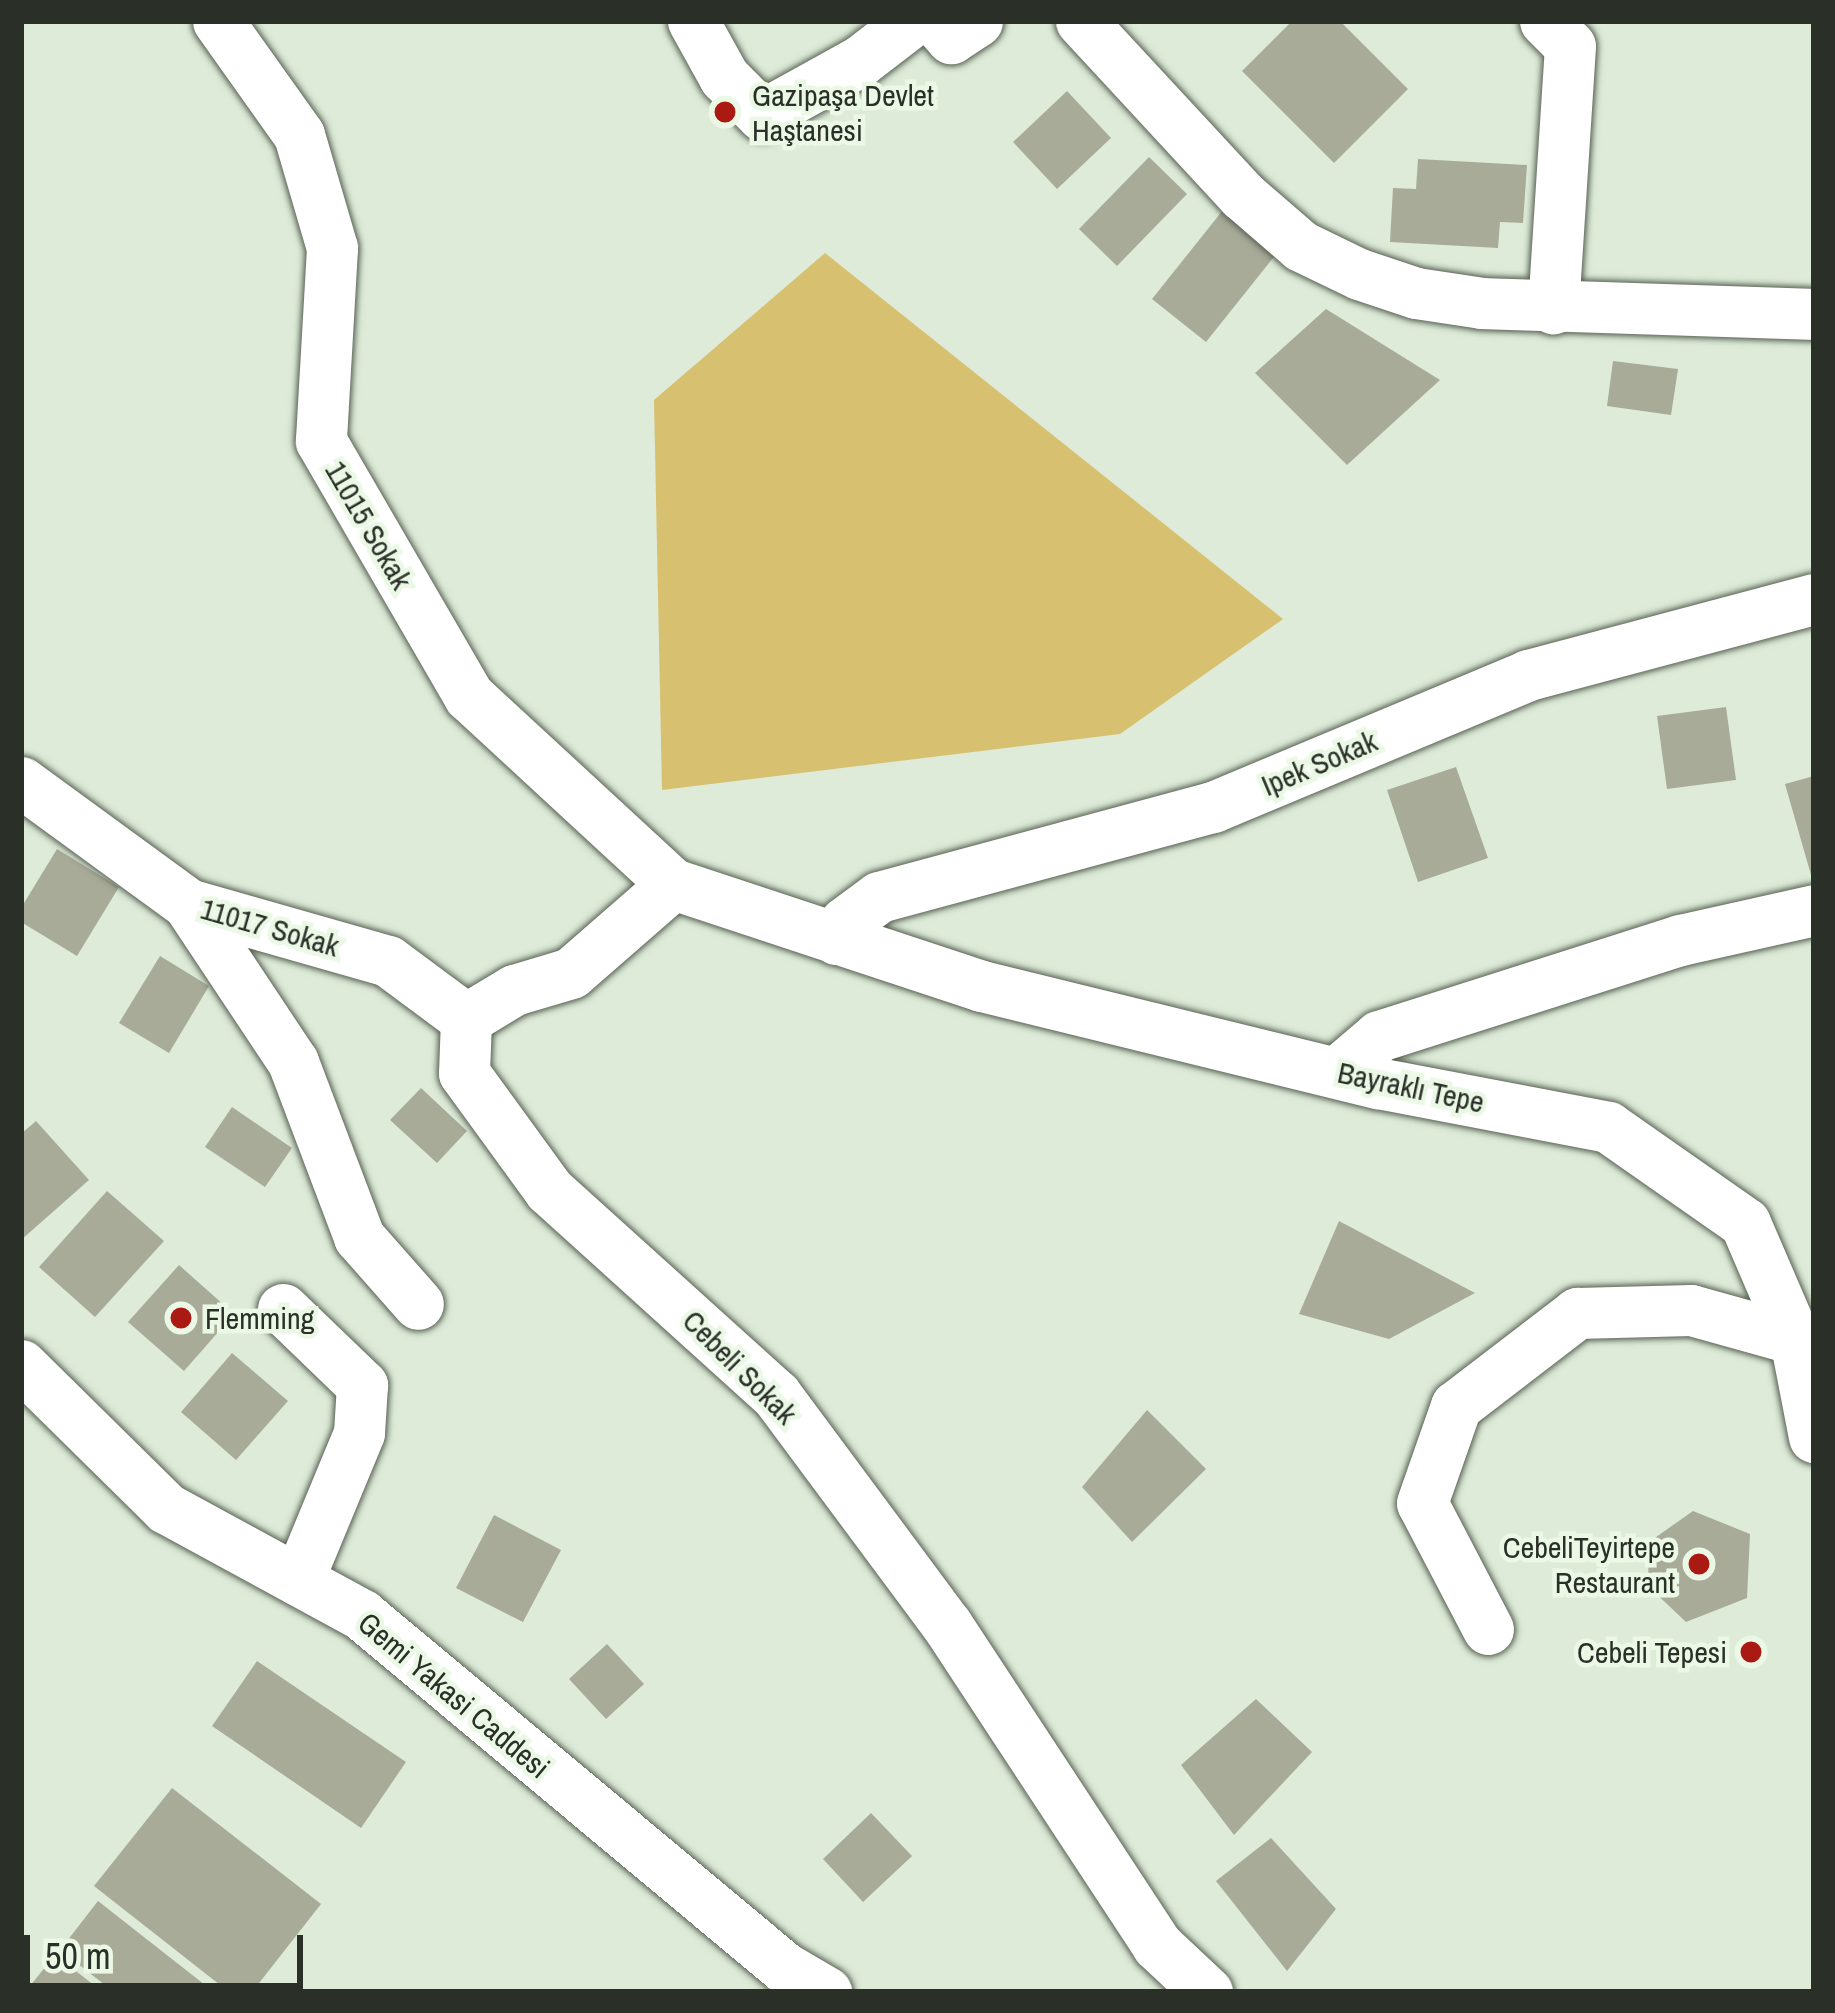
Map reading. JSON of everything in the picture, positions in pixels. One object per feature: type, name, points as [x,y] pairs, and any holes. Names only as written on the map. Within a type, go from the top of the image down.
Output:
[{"type":"street","name":"11015 Sokak","points":[[218,21],[299,135],[332,248],[321,441],[469,696],[673,884]]},
{"type":"street","points":[[693,21],[724,77],[762,115],[860,62],[912,21]]},
{"type":"street","points":[[936,21],[951,38],[977,21]]},
{"type":"street","points":[[1081,21],[1242,195],[1301,246],[1359,274],[1416,293],[1553,308],[1814,314]]},
{"type":"street","points":[[1545,21],[1570,46],[1553,308]]},
{"type":"street","name":"Ipek Sokak","points":[[836,939],[845,922],[879,897],[1213,807],[1528,675],[1814,598]]},
{"type":"street","name":"11017 Sokak","points":[[21,782],[188,904],[388,961],[466,1019]]},
{"type":"street","name":"Bayraklı Tepe","points":[[673,884],[982,986],[1338,1071],[1608,1127],[1745,1223],[1795,1340],[1814,1437]]},
{"type":"street","points":[[466,1019],[514,990],[571,973],[673,884]]},
{"type":"street","points":[[188,904],[293,1062],[358,1237],[418,1304]]},
{"type":"street","points":[[1338,1071],[1379,1036],[1680,940],[1814,910]]},
{"type":"street","name":"Cebeli Sokak","points":[[466,1019],[464,1073],[491,1115],[549,1190],[776,1395],[947,1625],[1157,1945],[1207,1992]]},
{"type":"street","points":[[283,1309],[362,1385],[358,1432],[298,1580]]},
{"type":"street","points":[[1487,1629],[1422,1503],[1456,1406],[1577,1313],[1691,1310],[1795,1340]]},
{"type":"street","name":"Gemi Yakasi Caddesi","points":[[21,1365],[166,1508],[362,1615],[785,1968],[826,1992]]},
{"type":"shaded area","points":[[825,253],[1283,619],[1120,734],[662,790],[654,400]]},
{"type":"building","points":[[1292,21],[1340,21],[1408,89],[1334,163],[1242,71]]},
{"type":"building","points":[[1067,91],[1111,138],[1057,189],[1013,142]]},
{"type":"building","points":[[1149,157],[1187,194],[1117,266],[1079,229]]},
{"type":"building","points":[[1418,159],[1527,165],[1523,223],[1500,222],[1498,248],[1390,242],[1393,188],[1416,189]]},
{"type":"building","points":[[1231,200],[1285,243],[1206,342],[1152,299]]},
{"type":"building","points":[[1326,309],[1440,380],[1347,465],[1255,373]]},
{"type":"building","points":[[1613,361],[1678,369],[1671,415],[1607,406]]},
{"type":"building","points":[[1726,707],[1736,780],[1667,789],[1657,716]]},
{"type":"building","points":[[1456,767],[1488,858],[1418,882],[1387,790]]},
{"type":"building","points":[[1814,776],[1814,881],[1813,882],[1785,784]]},
{"type":"building","points":[[57,849],[119,887],[77,956],[21,922],[21,908]]},
{"type":"building","points":[[160,956],[209,986],[169,1053],[119,1023]]},
{"type":"building","points":[[421,1088],[467,1131],[437,1163],[390,1120]]},
{"type":"building","points":[[232,1107],[292,1148],[265,1187],[205,1147]]},
{"type":"building","points":[[36,1121],[89,1180],[21,1240],[21,1134]]},
{"type":"building","points":[[107,1191],[164,1241],[95,1317],[39,1267]]},
{"type":"building","points":[[1339,1221],[1475,1293],[1389,1339],[1299,1314]]},
{"type":"building","name":"Flemming","points":[[179,1265],[234,1314],[184,1371],[128,1322]]},
{"type":"building","points":[[232,1353],[288,1401],[236,1460],[181,1412]]},
{"type":"building","points":[[1147,1410],[1206,1469],[1132,1542],[1082,1487]]},
{"type":"building","name":"CebeliTeyirtepe Restaurant","points":[[1693,1511],[1750,1534],[1747,1598],[1686,1622],[1648,1586],[1649,1542]]},
{"type":"building","points":[[494,1515],[561,1550],[523,1622],[456,1588]]},
{"type":"building","points":[[607,1644],[644,1684],[606,1719],[569,1679]]},
{"type":"building","points":[[257,1661],[406,1762],[361,1828],[212,1726]]},
{"type":"building","points":[[1256,1699],[1312,1752],[1234,1835],[1181,1765]]},
{"type":"building","points":[[172,1788],[321,1904],[252,1992],[229,1992],[94,1886]]},
{"type":"building","points":[[871,1813],[912,1856],[863,1902],[823,1859]]},
{"type":"building","points":[[1271,1838],[1336,1909],[1287,1971],[1216,1881]]},
{"type":"building","points":[[98,1901],[214,1992],[114,1992],[60,1950]]},
{"type":"building","points":[[55,1955],[103,1992],[25,1992]]},
{"type":"place","name":"Gazipaşa Devlet Haştanesi","points":[[725,112]]},
{"type":"place","name":"Flemming","points":[[181,1318]]},
{"type":"place","name":"CebeliTeyirtepe Restaurant","points":[[1699,1564]]},
{"type":"place","name":"Cebeli Tepesi","points":[[1751,1652]]}]
